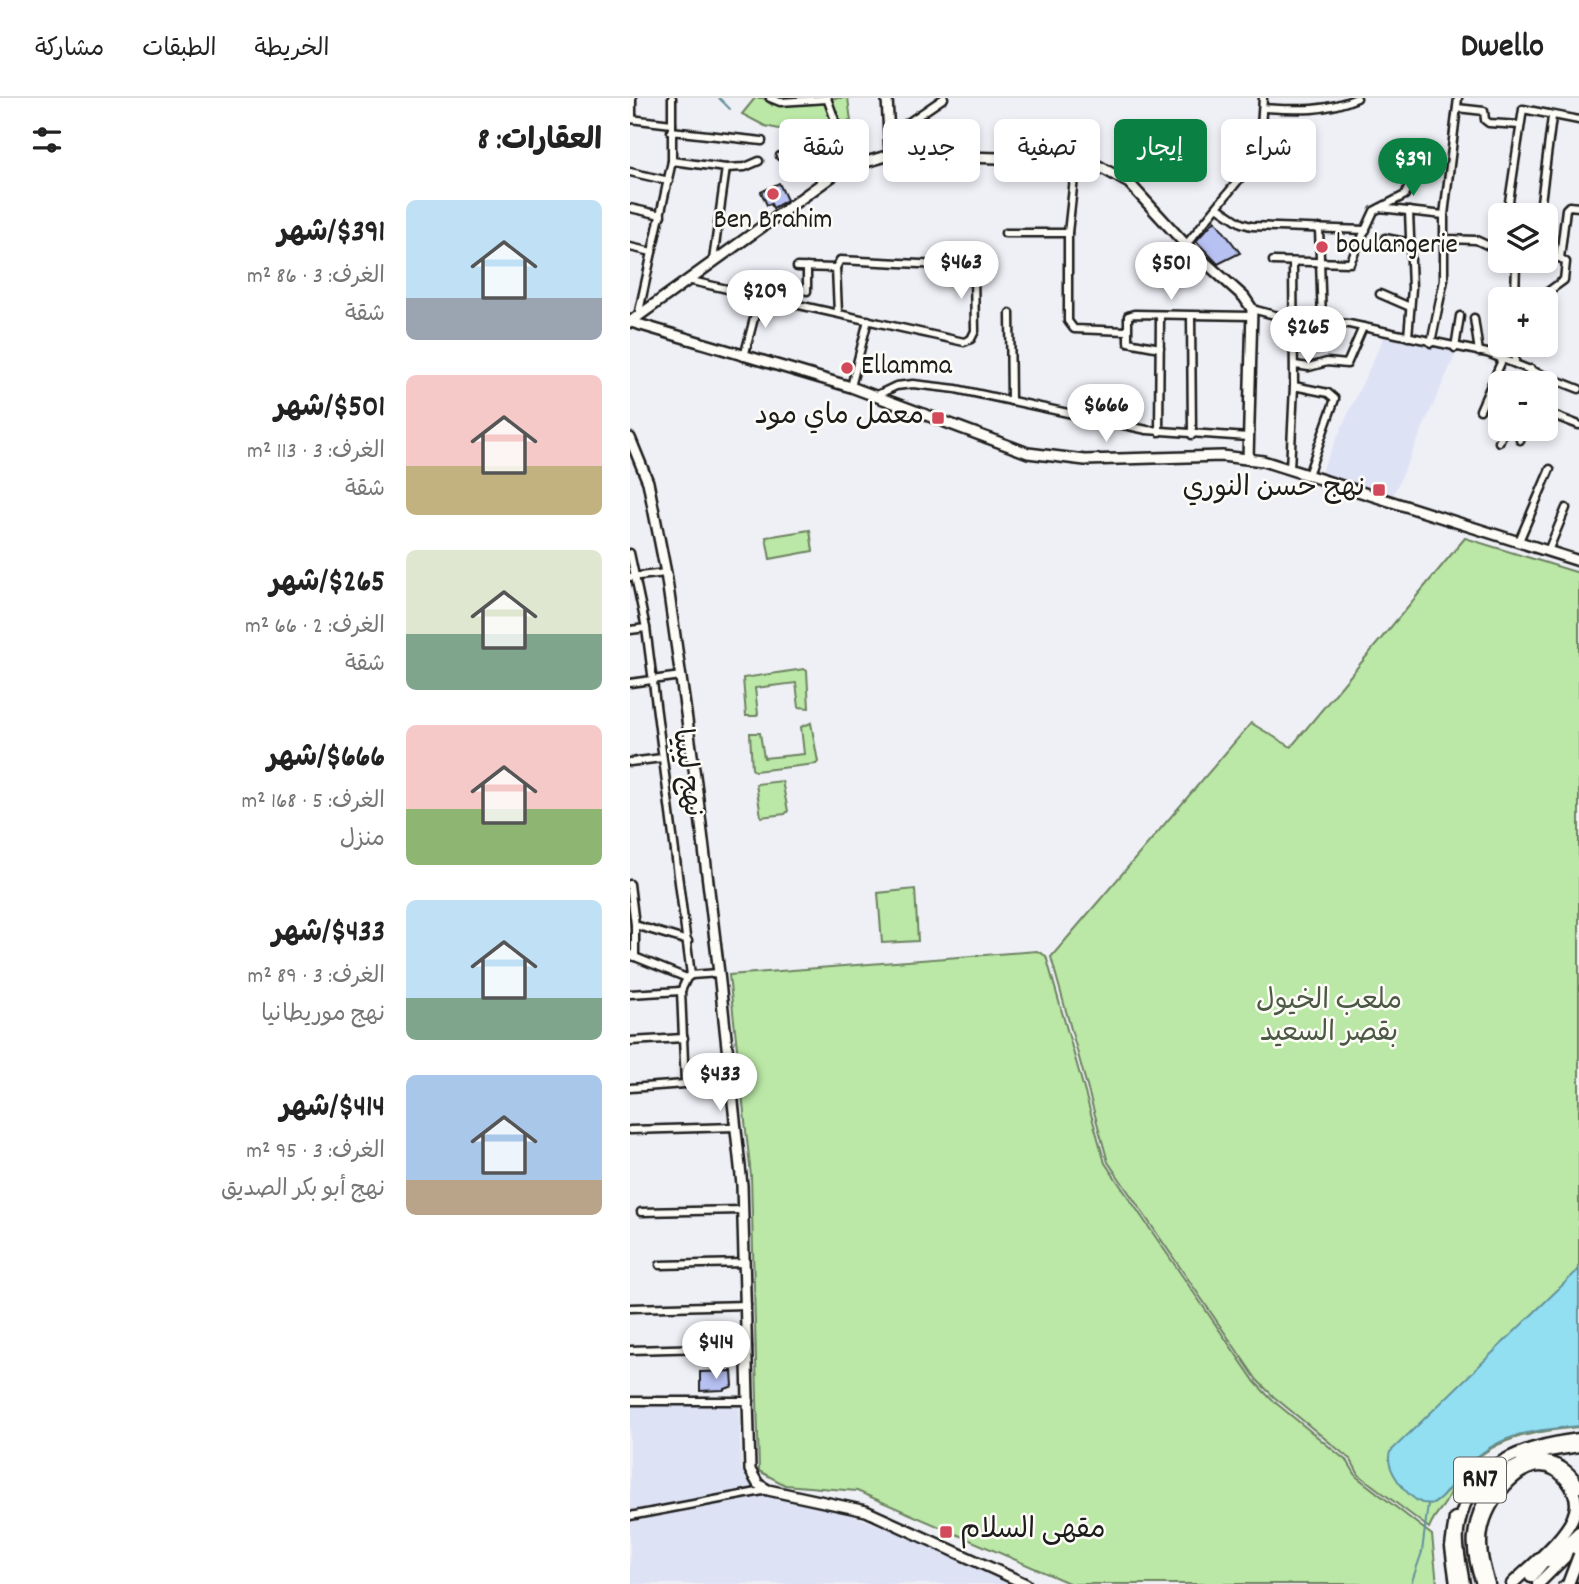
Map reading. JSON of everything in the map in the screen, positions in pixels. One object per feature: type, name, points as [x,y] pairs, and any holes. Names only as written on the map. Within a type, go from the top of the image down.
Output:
[{"type":"main road","name":"RN7","points":[[1464,1584],[1458,1525],[1467,1501],[1480,1480],[1502,1460],[1529,1447],[1579,1439]]},
{"type":"main road","points":[[1482,1584],[1477,1542],[1484,1503],[1504,1474],[1529,1456],[1579,1446]]},
{"type":"main road","points":[[1504,1474],[1531,1462],[1548,1462],[1567,1470],[1579,1487]]},
{"type":"main road","points":[[1489,1584],[1477,1542],[1490,1505],[1496,1494],[1513,1477],[1528,1469],[1545,1468],[1563,1476],[1570,1484],[1576,1500],[1576,1510],[1571,1522],[1512,1584]]},
{"type":"main road","points":[[1455,1584],[1451,1560],[1451,1531],[1455,1517],[1467,1501]]},
{"type":"main road","points":[[1531,1582],[1573,1531],[1579,1519]]},
{"type":"main road","points":[[1531,1582],[1579,1531]]},
{"type":"main road","points":[[1531,1582],[1579,1543]]},
{"type":"main road","points":[[1568,1584],[1579,1555]]},
{"type":"street","points":[[632,98],[631,119],[762,141]]},
{"type":"street","points":[[635,318],[669,181],[672,161],[672,98]]},
{"type":"street","points":[[770,98],[780,102],[827,98],[835,119]]},
{"type":"street","points":[[887,98],[889,119]]},
{"type":"street","points":[[913,119],[944,98]]},
{"type":"street","points":[[1148,261],[1162,257],[1173,261],[1250,166],[1260,142],[1263,98]]},
{"type":"street","points":[[1335,98],[1339,106]]},
{"type":"street","points":[[1263,108],[1317,111],[1357,98]]},
{"type":"street","points":[[1432,343],[1444,280],[1444,215],[1458,98]]},
{"type":"street","points":[[1457,108],[1484,111],[1485,120],[1489,123],[1520,125]]},
{"type":"street","points":[[1509,203],[1523,109],[1552,117],[1579,120]]},
{"type":"street","points":[[1541,202],[1552,117]]},
{"type":"street","points":[[672,161],[726,168],[745,167],[759,161]]},
{"type":"street","points":[[1100,167],[1129,183],[1186,245],[1244,297],[1252,313],[1248,459]]},
{"type":"street","points":[[712,260],[726,168]]},
{"type":"street","points":[[630,172],[669,181]]},
{"type":"street","points":[[635,318],[824,182]]},
{"type":"street","points":[[1074,182],[1068,233],[1069,324],[1074,329],[1126,331]]},
{"type":"street","points":[[1273,261],[1350,263],[1374,211],[1405,195],[1408,188]]},
{"type":"street","points":[[1554,287],[1564,280],[1566,262],[1560,258],[1566,209],[1569,206],[1579,207]]},
{"type":"street","points":[[1217,207],[1241,223],[1251,226],[1366,230]]},
{"type":"street","points":[[630,208],[661,215]]},
{"type":"street","points":[[1378,208],[1444,215]]},
{"type":"street","points":[[1408,337],[1411,243],[1409,211]]},
{"type":"street","points":[[1319,228],[1322,322]]},
{"type":"street","points":[[1005,233],[1068,233]]},
{"type":"street","points":[[1385,238],[1411,243]]},
{"type":"street","points":[[1445,239],[1476,240],[1488,246]]},
{"type":"street","points":[[630,247],[652,252]]},
{"type":"street","points":[[687,280],[868,320],[969,341],[975,331],[974,273],[960,266],[840,260],[836,268],[838,313]]},
{"type":"street","points":[[1290,469],[1295,365],[1293,262]]},
{"type":"street","points":[[797,267],[836,268]]},
{"type":"street","points":[[807,267],[807,291]]},
{"type":"street","points":[[1380,294],[1410,307]]},
{"type":"street","points":[[744,357],[760,295]]},
{"type":"street","points":[[630,307],[635,318],[744,357],[850,387],[1028,453],[1084,460],[1222,456],[1248,459],[1290,469],[1579,561]]},
{"type":"street","points":[[1010,313],[1011,401]]},
{"type":"street","points":[[1160,348],[1128,342],[1126,318],[1130,315],[1252,313],[1363,327],[1503,358],[1579,389]]},
{"type":"street","points":[[1159,432],[1160,315]]},
{"type":"street","points":[[1191,316],[1192,435]]},
{"type":"street","points":[[1455,348],[1460,316]]},
{"type":"street","points":[[1474,318],[1479,352]]},
{"type":"street","points":[[850,387],[868,320]]},
{"type":"street","points":[[1295,365],[1309,367],[1327,362],[1347,364],[1363,327]]},
{"type":"street","points":[[1515,357],[1515,363]]},
{"type":"street","points":[[1480,410],[1503,358]]},
{"type":"street","points":[[875,396],[895,386],[913,384],[1159,432],[1248,438]]},
{"type":"street","points":[[1294,386],[1328,393],[1335,399],[1308,475]]},
{"type":"street","points":[[1558,417],[1579,425]]},
{"type":"street","points":[[630,438],[648,482],[666,573],[719,973],[743,1210],[750,1470],[758,1484],[768,1490],[866,1511],[1026,1584]]},
{"type":"street","points":[[1519,541],[1550,469]]},
{"type":"street","points":[[1548,551],[1566,508]]},
{"type":"street","name":"نهج ليبيا","points":[[630,553],[632,577],[646,628],[688,940],[689,977]]},
{"type":"street","points":[[632,577],[666,573]]},
{"type":"street","points":[[630,630],[646,628]]},
{"type":"street","points":[[630,683],[681,676]]},
{"type":"street","points":[[630,762],[662,758]]},
{"type":"street","points":[[630,884],[635,925],[633,956],[689,977],[719,973]]},
{"type":"street","points":[[635,925],[688,940]]},
{"type":"street","points":[[630,1088],[685,1084],[681,991],[689,977]]},
{"type":"street","points":[[630,994],[681,991]]},
{"type":"street","points":[[630,1041],[684,1038]]},
{"type":"street","points":[[630,1130],[736,1126]]},
{"type":"street","points":[[641,1212],[743,1210]]},
{"type":"street","points":[[660,1265],[745,1263]]},
{"type":"street","points":[[630,1308],[747,1305]]},
{"type":"street","points":[[630,1350],[748,1347]]},
{"type":"street","points":[[630,1401],[750,1401]]},
{"type":"street","points":[[630,1516],[768,1490]]},
{"type":"shaded area","points":[[1384,337],[1457,351],[1393,496],[1320,474]]},
{"type":"shaded area","points":[[630,1402],[739,1402],[741,1468],[759,1495],[835,1509],[911,1537],[1019,1584],[630,1584],[630,1522],[703,1506],[630,1520]]},
{"type":"green space","points":[[755,98],[763,98],[772,105],[774,98],[848,98],[851,119],[779,119],[779,129],[765,126],[742,114]]},
{"type":"green space","points":[[810,530],[813,551],[770,559],[766,537]]},
{"type":"green space","name":"ملعب الخيول بقصر السعيد","points":[[1465,538],[1579,573],[1579,1427],[1515,1438],[1487,1451],[1462,1473],[1429,1528],[1359,1475],[1351,1460],[1257,1380],[1108,1162],[1051,957],[1251,723],[1291,747]]},
{"type":"green space","points":[[804,669],[807,671],[809,708],[799,707],[796,683],[755,688],[758,714],[746,716],[743,678]]},
{"type":"green space","points":[[811,723],[818,762],[816,764],[755,771],[752,769],[750,733],[760,733],[764,758],[804,754],[801,727]]},
{"type":"green space","points":[[782,781],[788,811],[785,814],[761,817],[756,784]]},
{"type":"green space","points":[[915,889],[918,941],[882,943],[878,893]]},
{"type":"green space","points":[[1037,951],[1046,956],[1105,1163],[1255,1382],[1271,1399],[1348,1462],[1357,1477],[1432,1535],[1437,1584],[1071,1584],[857,1491],[785,1485],[759,1471],[751,1176],[729,975]]},
{"type":"water","points":[[1579,1269],[1579,1426],[1532,1432],[1504,1440],[1478,1456],[1438,1501],[1433,1504],[1416,1500],[1394,1474],[1390,1466],[1390,1452]]},
{"type":"building","name":"Ben Brahim","points":[[779,183],[787,200],[773,208],[771,204],[767,205],[761,192]]},
{"type":"building","points":[[1215,220],[1240,253],[1218,264],[1196,241]]},
{"type":"building","points":[[732,1371],[733,1386],[723,1390],[700,1391],[700,1372]]},
{"type":"waterway","points":[[719,98],[730,109]]},
{"type":"waterway","points":[[1411,1584],[1422,1552],[1428,1504]]},
{"type":"railway","points":[[1558,1584],[1579,1563]]},
{"type":"railway","points":[[1576,1584],[1579,1581]]},
{"type":"place","name":"Ben Brahim","points":[[773,194]]},
{"type":"place","name":"boulangerie","points":[[1322,247]]},
{"type":"place","name":"Ellamma","points":[[847,368]]},
{"type":"place","name":"معمل ماي مود","points":[[938,418]]},
{"type":"place","name":"نهج حسن النوري","points":[[1379,490]]},
{"type":"place","name":"مقهى السلام","points":[[946,1532]]}]
